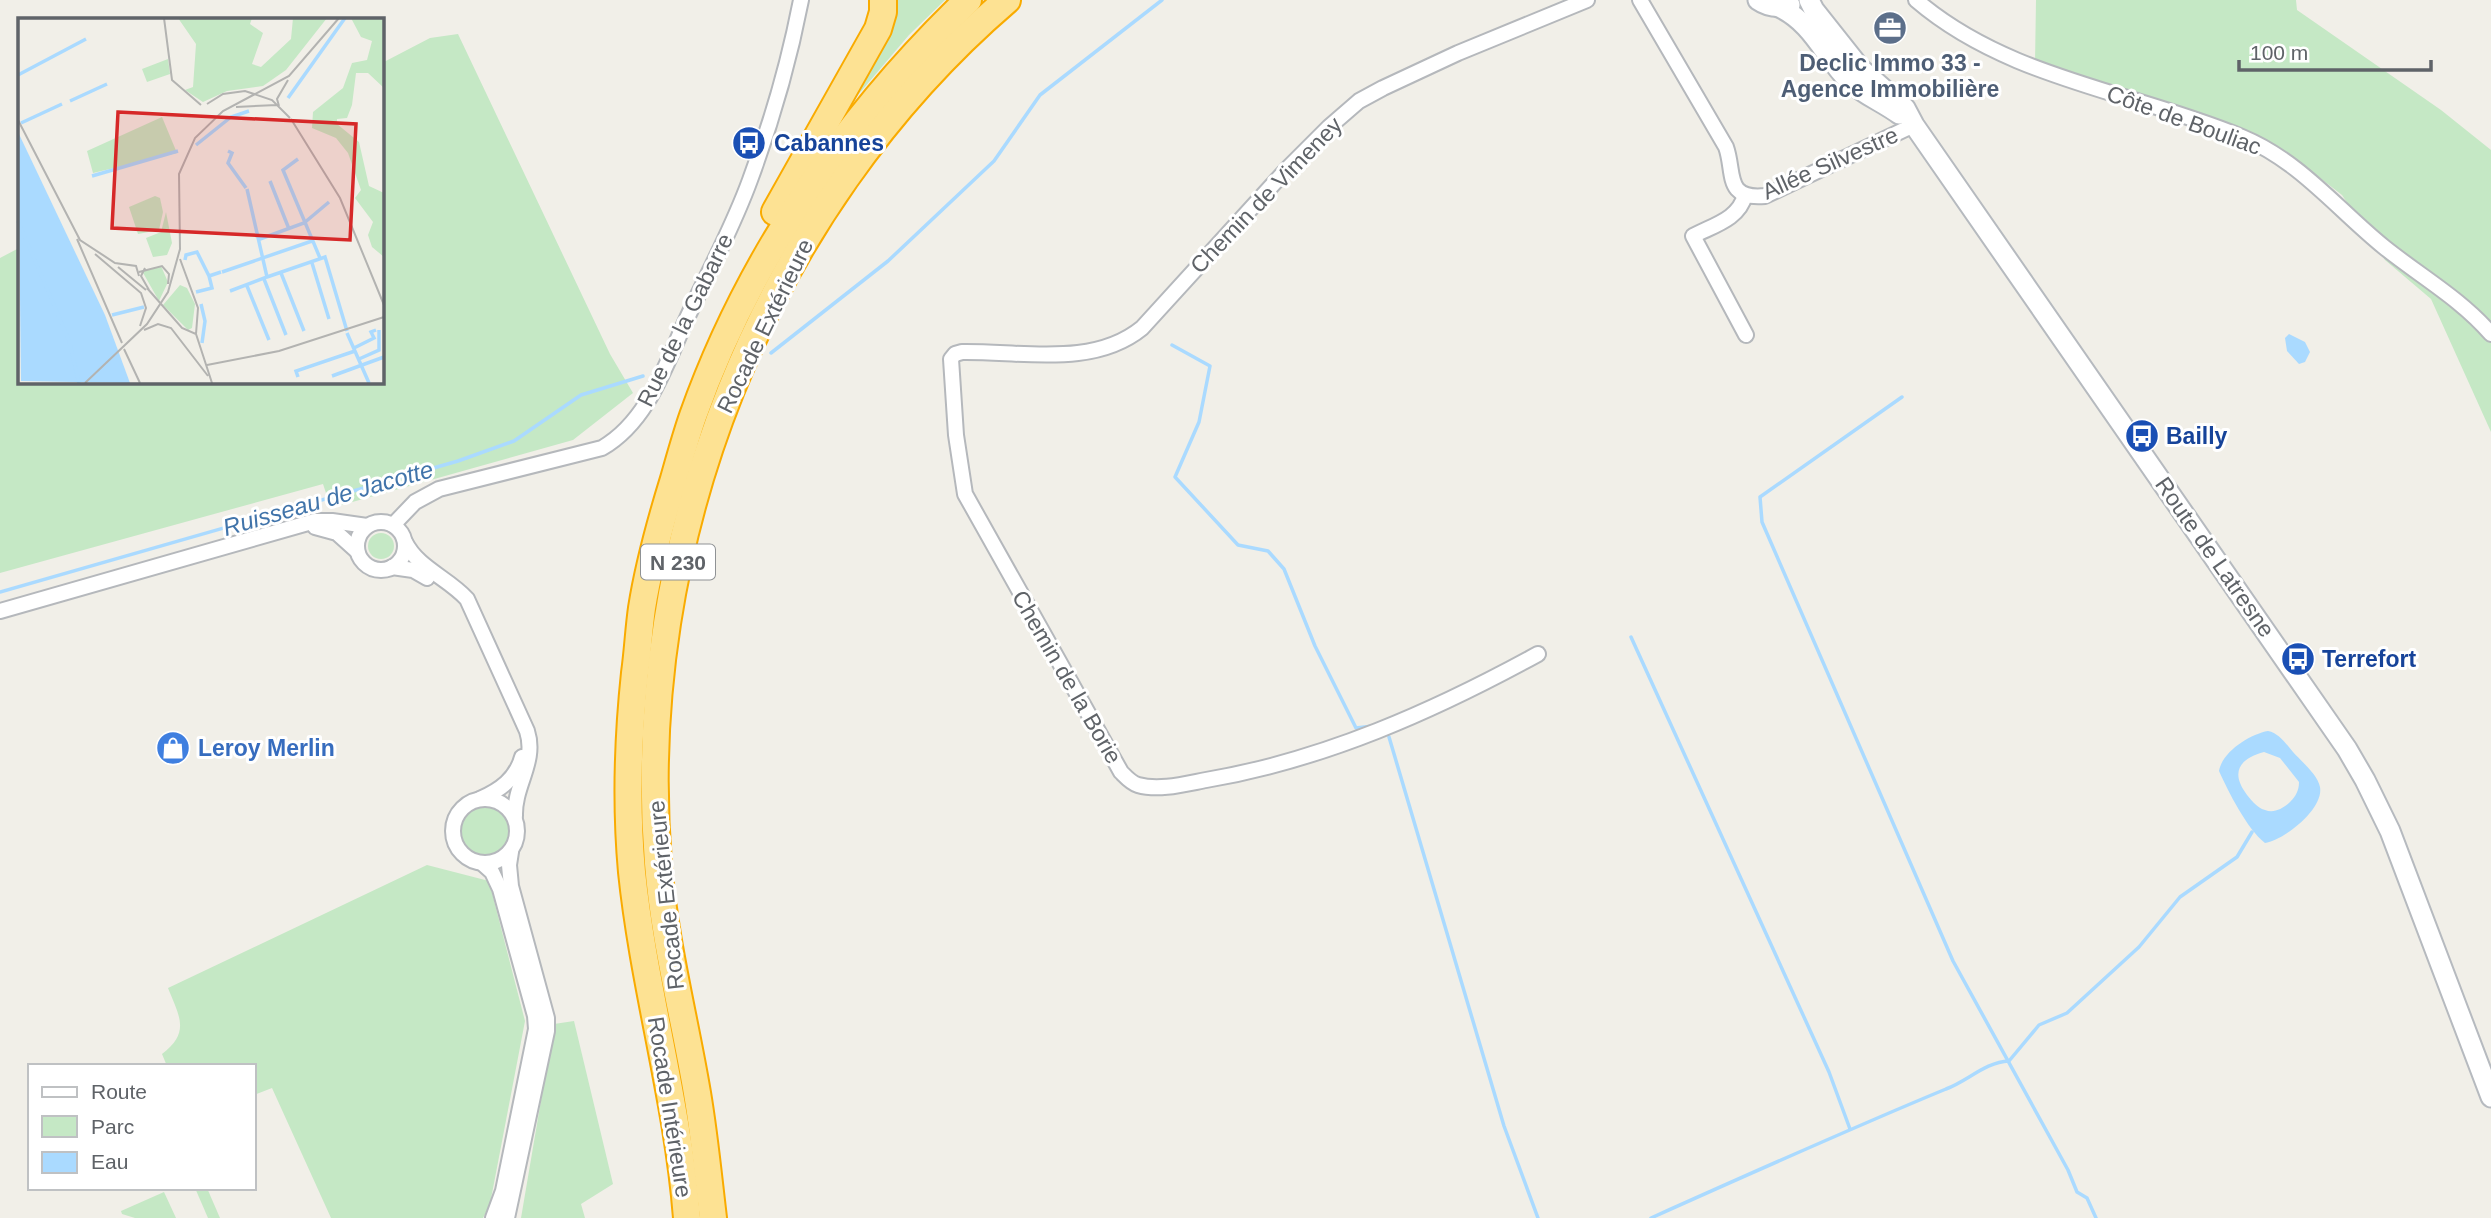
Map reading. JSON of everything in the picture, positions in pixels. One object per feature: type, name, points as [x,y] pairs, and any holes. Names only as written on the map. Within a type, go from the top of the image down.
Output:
[{"type":"highway","points":[[693,416],[712,348],[742,272],[878,29],[883,0]]},
{"type":"highway","name":"Rocade Intérieure","points":[[687,1218],[671,1096],[648,983],[632,871],[628,781],[642,607],[661,523],[693,416],[718,352],[754,279],[789,220],[849,130],[885,85],[968,0]]},
{"type":"highway","name":"Rocade Extérieure","points":[[713,1218],[696,1092],[673,980],[658,864],[654,778],[657,711],[667,616],[684,532],[718,421],[734,383],[780,286],[814,226],[869,147],[906,102],[977,26],[1007,0]]},
{"type":"street","name":"Rue de la Gabarre","points":[[393,525],[415,502],[439,489],[602,448],[618,439],[641,413],[722,244],[749,181],[792,46],[801,0]]},
{"type":"street","name":"Chemin de Vimeney","points":[[951,359],[962,352],[1088,353],[1122,342],[1142,328],[1287,169],[1329,127],[1359,102],[1458,53],[1587,0]]},
{"type":"street","name":"Allée Silvestre","points":[[1640,0],[1726,147],[1730,158],[1730,177],[1737,189],[1745,195],[1765,196],[1914,125]]},
{"type":"street","name":"Route de Latresne","points":[[1758,0],[1769,6],[1779,7],[1801,20],[1849,80],[1875,90],[1905,108],[1914,125],[2292,668],[2365,780],[2403,862],[2491,1097]]},
{"type":"street","points":[[1779,7],[1798,0]]},
{"type":"street","name":"Route de Latresne","points":[[1810,0],[1814,10],[1875,90]]},
{"type":"street","name":"Côte de Bouliac","points":[[1916,0],[1947,25],[2007,58],[2050,74],[2152,104],[2262,146],[2288,163],[2343,208],[2382,246],[2473,314],[2491,334]]},
{"type":"street","name":"Allée Silvestre","points":[[1745,195],[1742,206],[1735,214],[1693,236],[1746,335]]},
{"type":"street","name":"Chemin de la Borie","points":[[951,359],[956,435],[965,494],[1121,772],[1135,784],[1150,787],[1174,786],[1244,774],[1300,758],[1384,730],[1480,686],[1538,654]]},
{"type":"street","points":[[0,611],[324,520],[367,526],[380,522],[393,525],[401,532],[418,562],[455,586],[467,599],[531,742],[531,754],[514,801],[518,835],[509,865],[512,886],[548,1018],[507,1218]]},
{"type":"street","points":[[357,551],[359,537],[367,526]]},
{"type":"street","points":[[300,527],[320,527],[337,533],[369,566],[376,569],[392,567],[413,570],[439,585],[459,603],[520,733],[523,755],[517,770],[506,785],[466,805],[460,811],[453,827],[453,836],[463,855],[482,864],[493,863],[511,852]]},
{"type":"street","points":[[392,567],[402,557],[405,542]]},
{"type":"street","points":[[480,799],[500,802],[515,816]]},
{"type":"street","points":[[482,864],[492,872],[500,889],[536,1016],[536,1029],[503,1191],[493,1218]]},
{"type":"green space","points":[[889,0],[945,0],[909,35],[840,116]]},
{"type":"green space","points":[[2036,0],[2296,0],[2297,10],[2441,110],[2491,150],[2491,432],[2431,299],[2385,260],[2342,195],[2289,154],[2270,144],[2035,63]]},
{"type":"green space","points":[[458,34],[610,354],[633,393],[573,440],[331,508],[323,484],[0,573],[0,258],[18,249],[18,383],[383,383],[383,62],[430,38]]},
{"type":"green space","points":[[381,533],[390,537],[394,546],[390,555],[381,559],[372,555],[368,546],[372,537]]},
{"type":"green space","points":[[486,806],[503,814],[511,831],[503,848],[486,856],[469,848],[461,831],[469,814]]},
{"type":"green space","points":[[427,865],[489,881],[525,1021],[490,1204],[483,1218],[331,1218],[272,1088],[256,1094],[256,1064],[166,1064],[162,1054],[171,1046],[180,1031],[179,1015],[168,988]]},
{"type":"green space","points":[[574,1021],[613,1184],[581,1204],[585,1218],[521,1218],[554,1024]]},
{"type":"green space","points":[[196,1190],[208,1190],[220,1218],[208,1218]]},
{"type":"green space","points":[[164,1192],[176,1218],[135,1218],[122,1214],[121,1211]]},
{"type":"water","points":[[2289,334],[2305,342],[2310,352],[2305,362],[2299,364],[2287,351],[2285,338]]},
{"type":"water","points":[[2272,732],[2282,739],[2313,773],[2320,787],[2320,796],[2309,814],[2292,830],[2265,843],[2245,819],[2219,771],[2231,751],[2245,740],[2261,733]],"holes":[[[2264,752],[2280,758],[2299,782],[2298,788],[2288,804],[2279,810],[2268,811],[2256,805],[2247,794],[2241,784],[2239,771],[2244,761]]]},
{"type":"waterway","name":"Ruisseau de Jacotte","points":[[771,353],[888,261],[994,161],[1040,95],[1162,0]]},
{"type":"waterway","points":[[1172,345],[1210,366],[1199,422],[1175,477],[1238,545],[1268,551],[1284,569],[1315,646],[1356,728],[1373,726]]},
{"type":"waterway","name":"Ruisseau de Jacotte","points":[[0,592],[458,461],[514,441],[581,395],[643,376]]},
{"type":"waterway","points":[[1902,397],[1760,497],[1762,522],[1953,961],[2068,1170],[2077,1192],[2087,1198],[2096,1218]]},
{"type":"waterway","points":[[1631,637],[1829,1072],[1850,1129]]},
{"type":"waterway","points":[[1389,737],[1504,1126],[1538,1218]]},
{"type":"waterway","points":[[1651,1218],[1954,1086],[1984,1068],[2009,1061],[2039,1025],[2067,1013],[2139,947],[2180,897],[2237,857],[2252,832]]},
{"type":"place","name":"Declic Immo 33 - Agence Immobilière","points":[[1890,28]]},
{"type":"place","name":"Cabannes","points":[[749,143]]},
{"type":"place","name":"Bailly","points":[[2142,436]]},
{"type":"place","name":"Terrefort","points":[[2298,659]]},
{"type":"place","name":"Leroy Merlin","points":[[173,748]]}]
